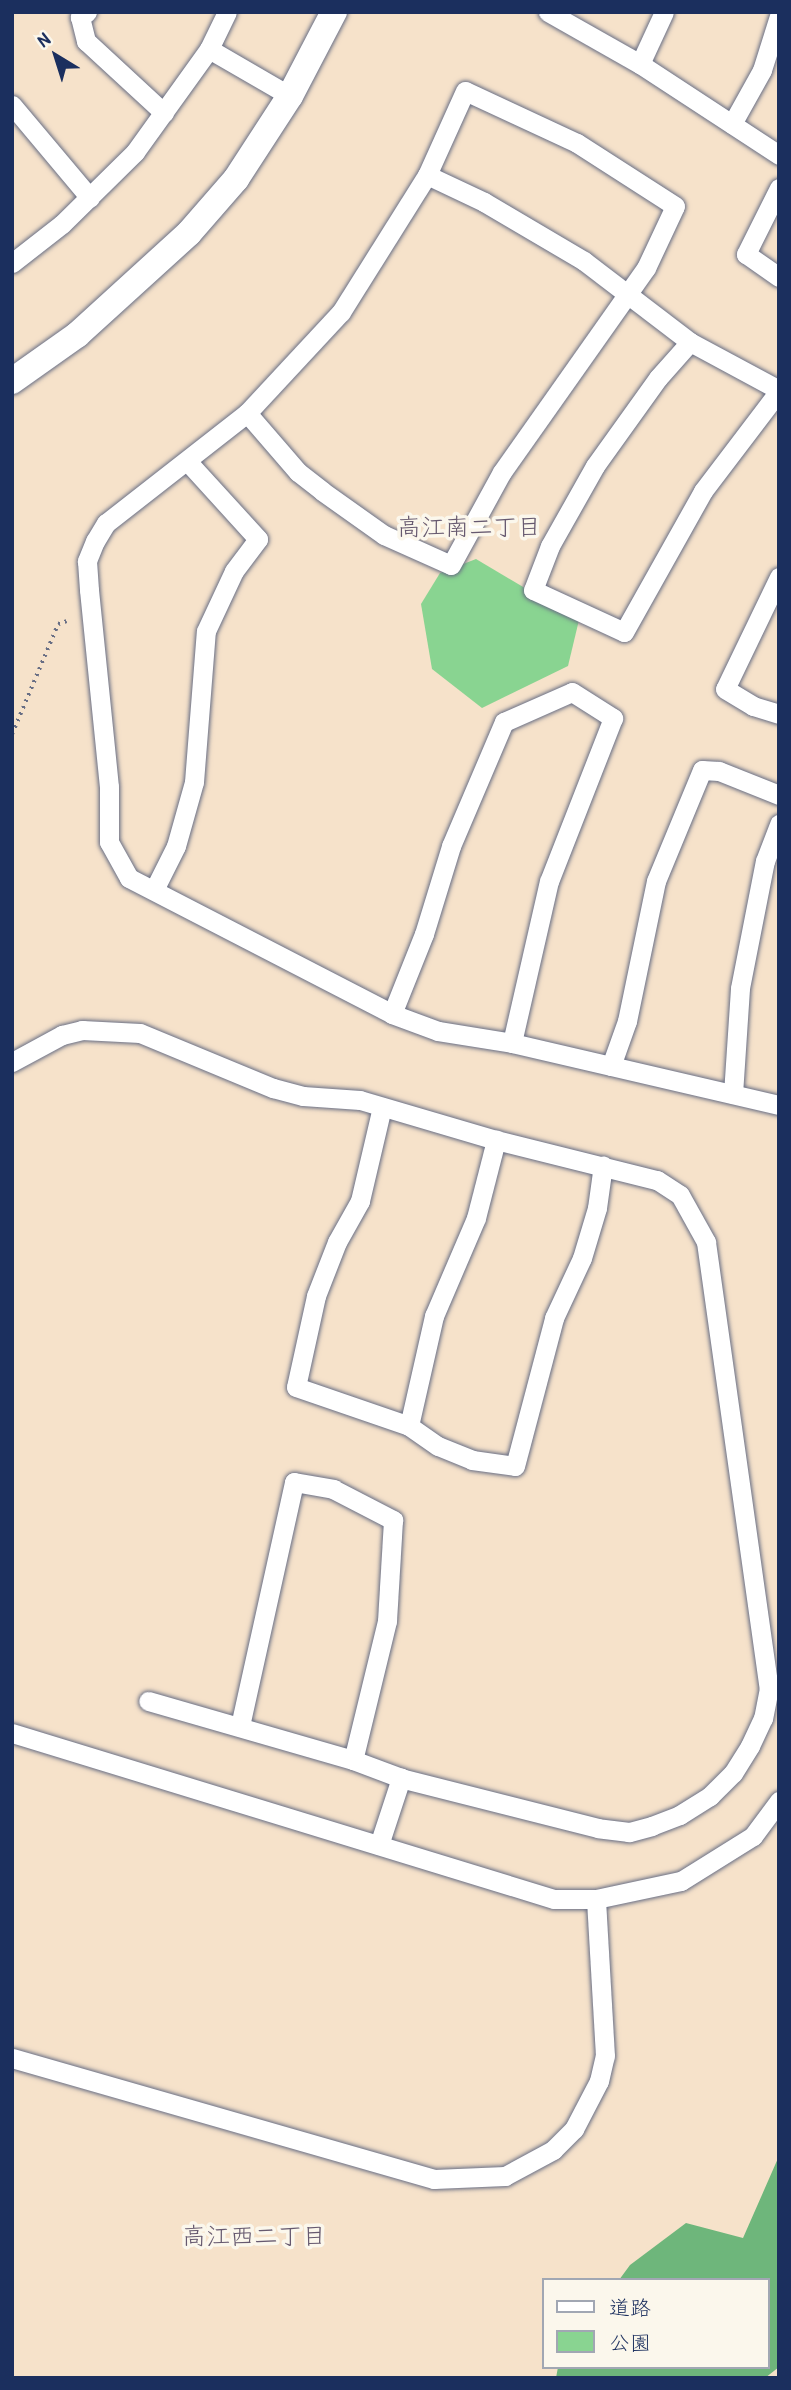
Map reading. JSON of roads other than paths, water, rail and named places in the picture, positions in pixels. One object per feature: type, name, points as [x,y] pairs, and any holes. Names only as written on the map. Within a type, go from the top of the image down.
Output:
[{"type":"street","points":[[87,12],[80,17],[86,41],[164,113]]},
{"type":"street","points":[[12,263],[90,198],[164,113],[209,49],[227,12]]},
{"type":"street","points":[[12,381],[77,335],[189,233],[236,179],[290,96],[334,12]]},
{"type":"street","points":[[548,12],[640,64],[779,155]]},
{"type":"street","points":[[640,64],[664,12]]},
{"type":"street","points":[[732,124],[762,70],[779,16]]},
{"type":"street","points":[[209,49],[290,96]]},
{"type":"street","points":[[247,413],[298,472],[322,491],[384,535],[451,565],[502,472],[627,294],[664,234],[675,206],[577,143],[465,91],[427,175],[341,312],[247,413],[106,523],[88,561],[109,787],[109,842],[129,878],[391,1014],[438,1031],[512,1043],[779,1105]]},
{"type":"street","points":[[12,105],[90,198]]},
{"type":"street","points":[[427,175],[484,202],[584,261],[690,342],[779,390],[703,491],[624,632],[533,590],[551,546],[595,466],[658,378],[690,342]]},
{"type":"street","points":[[779,188],[746,254],[779,278]]},
{"type":"street","points":[[154,890],[176,846],[194,782],[206,631],[234,571],[258,539],[187,461]]},
{"type":"street","points":[[779,577],[725,690],[754,706],[779,714]]},
{"type":"street","points":[[391,1014],[424,934],[451,846],[504,722],[572,692],[612,718],[549,881],[512,1043]]},
{"type":"street","points":[[611,1066],[628,1021],[656,881],[702,771],[719,771],[779,795]]},
{"type":"street","points":[[733,1094],[740,988],[765,861],[779,824]]},
{"type":"street","points":[[12,1062],[62,1035],[82,1030],[140,1033],[273,1088],[382,1107],[496,1140],[657,1180],[680,1195],[706,1242],[741,1512],[769,1688],[763,1718],[733,1773],[710,1796],[680,1815],[629,1832],[551,1819],[401,1778],[353,1760],[148,1701]]},
{"type":"street","points":[[382,1107],[360,1201],[337,1241],[316,1296],[296,1387],[409,1426],[438,1446],[472,1460],[515,1466],[554,1318],[593,1221],[603,1165]]},
{"type":"street","points":[[409,1426],[434,1316],[475,1218],[496,1140]]},
{"type":"street","points":[[240,1726],[294,1482],[333,1489],[393,1520],[387,1621],[353,1760]]},
{"type":"street","points":[[12,1733],[554,1899],[596,1899],[681,1881],[753,1836],[779,1801]]},
{"type":"street","points":[[379,1845],[401,1778]]},
{"type":"street","points":[[12,2058],[434,2179],[505,2176],[553,2150],[574,2129],[599,2081],[605,2056],[596,1899]]},
{"type":"district","name":"高江南二丁目","points":[[469,527]]},
{"type":"district","name":"高江西二丁目","points":[[254,2236]]}]
